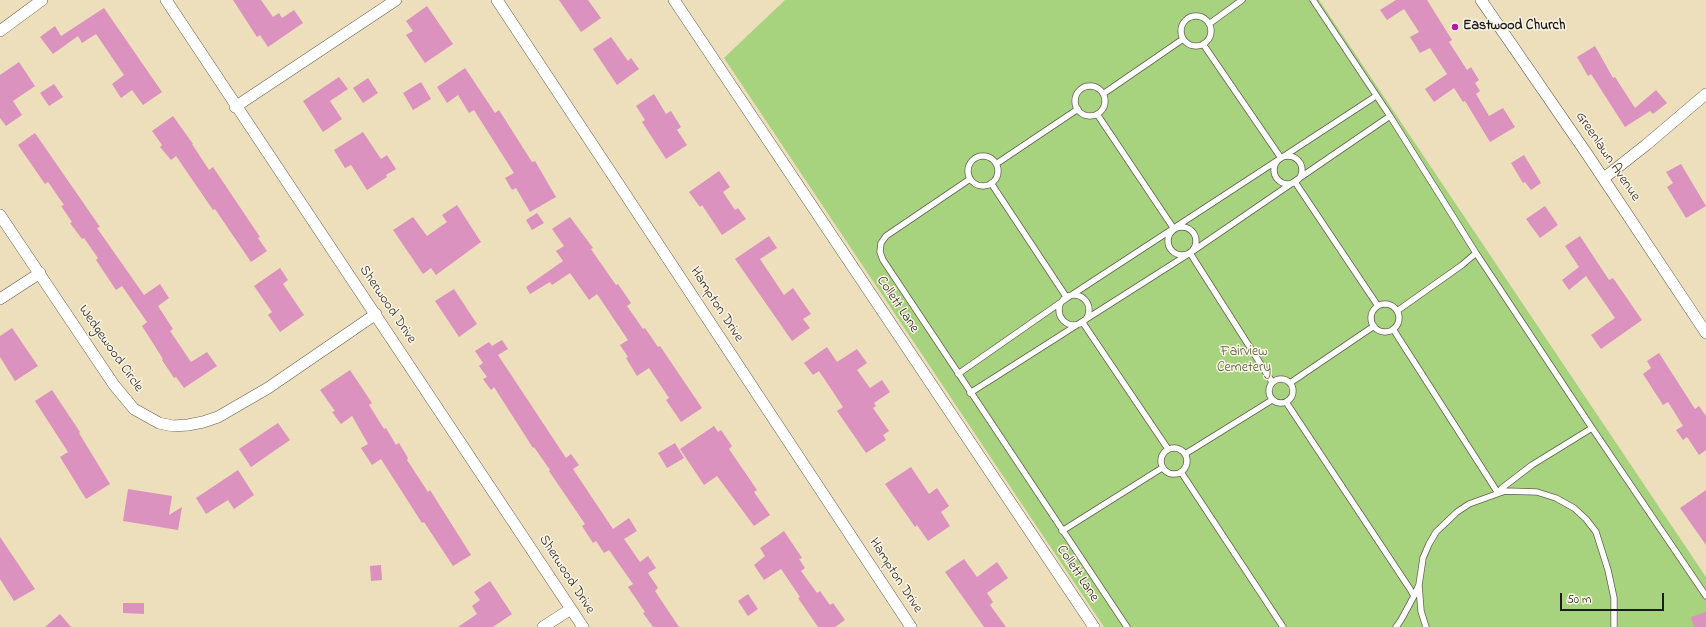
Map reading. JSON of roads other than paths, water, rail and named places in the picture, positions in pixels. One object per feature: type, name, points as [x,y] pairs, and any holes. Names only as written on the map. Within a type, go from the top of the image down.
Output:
[{"type":"street","points":[[0,31],[42,0]]},
{"type":"street","name":"Sherwood Drive","points":[[166,0],[235,107],[376,314],[582,627]]},
{"type":"street","points":[[235,107],[396,0]]},
{"type":"street","name":"Hampton Drive","points":[[496,0],[911,627]]},
{"type":"street","name":"Collett Lane","points":[[674,0],[1094,627]]},
{"type":"street","name":"Greenlawn Avenue","points":[[1481,0],[1604,178],[1706,333]]},
{"type":"street","points":[[1604,178],[1646,145],[1706,94]]},
{"type":"street","name":"Wedgewood Circle","points":[[0,215],[93,354],[134,409],[159,424],[173,426],[203,422],[218,417],[268,388],[376,314]]},
{"type":"street","points":[[0,299],[40,273]]},
{"type":"street","points":[[543,627],[571,609]]},
{"type":"lane","points":[[1209,24],[1242,0]]},
{"type":"lane","points":[[1313,0],[1390,116],[1476,253],[1706,596]]},
{"type":"lane","points":[[1200,16],[1206,19],[1209,24],[1211,34],[1208,40],[1203,44],[1191,45],[1184,39],[1181,27],[1188,18],[1200,16]]},
{"type":"lane","points":[[1103,94],[1184,39]]},
{"type":"lane","points":[[1203,44],[1281,158]]},
{"type":"lane","points":[[1095,87],[1103,94],[1105,105],[1097,114],[1090,116],[1085,115],[1078,109],[1076,102],[1077,95],[1084,88],[1095,87]]},
{"type":"lane","points":[[958,374],[1067,298],[1376,96]]},
{"type":"lane","points":[[996,164],[1078,109]]},
{"type":"lane","points":[[1097,114],[1174,229]]},
{"type":"lane","points":[[970,393],[1190,253],[1390,116]]},
{"type":"lane","points":[[979,156],[986,156],[992,159],[996,164],[998,173],[995,179],[986,186],[980,186],[970,179],[968,167],[974,159],[979,156]]},
{"type":"lane","points":[[1291,157],[1300,163],[1301,174],[1295,182],[1284,183],[1276,177],[1275,167],[1281,158],[1291,157]]},
{"type":"lane","points":[[970,179],[893,230],[881,243],[880,252],[883,260],[970,393],[1126,627]]},
{"type":"lane","points":[[1295,182],[1378,306]]},
{"type":"lane","points":[[991,183],[1067,298]]},
{"type":"lane","points":[[1184,226],[1193,231],[1197,241],[1195,248],[1190,253],[1186,255],[1178,255],[1171,250],[1168,239],[1169,235],[1174,229],[1184,226]]},
{"type":"lane","points":[[1190,253],[1272,382]]},
{"type":"lane","points":[[1397,310],[1462,265],[1476,253]]},
{"type":"lane","points":[[1077,296],[1086,301],[1089,307],[1089,314],[1083,322],[1071,325],[1062,318],[1060,307],[1067,298],[1077,296]]},
{"type":"lane","points":[[1386,304],[1397,310],[1399,319],[1393,329],[1383,331],[1374,326],[1372,315],[1378,306],[1386,304]]},
{"type":"lane","points":[[1083,322],[1168,449]]},
{"type":"lane","points":[[1290,383],[1374,326]]},
{"type":"lane","points":[[1393,329],[1498,494]]},
{"type":"lane","points":[[1281,379],[1290,383],[1293,392],[1290,399],[1286,402],[1278,403],[1272,400],[1268,389],[1272,382],[1281,379]]},
{"type":"lane","points":[[1185,454],[1272,400]]},
{"type":"lane","points":[[1286,402],[1414,596]]},
{"type":"lane","points":[[1498,494],[1502,488],[1532,465],[1592,428]]},
{"type":"lane","points":[[1168,449],[1179,449],[1185,454],[1187,464],[1181,472],[1172,474],[1162,468],[1161,457],[1168,449]]},
{"type":"lane","points":[[1062,531],[1162,468]]},
{"type":"lane","points":[[1181,472],[1283,627]]},
{"type":"lane","points":[[1426,627],[1421,611],[1419,586],[1423,558],[1436,532],[1457,512],[1469,504],[1505,491],[1520,491],[1546,494],[1574,508],[1592,525],[1599,539],[1613,591],[1615,606],[1614,627]]},
{"type":"lane","points":[[1396,627],[1419,586]]},
{"type":"place","name":"Eastwood Church","points":[[1455,27]]},
{"type":"park label","name":"Fairview Cemetery","points":[[1244,362]]}]
